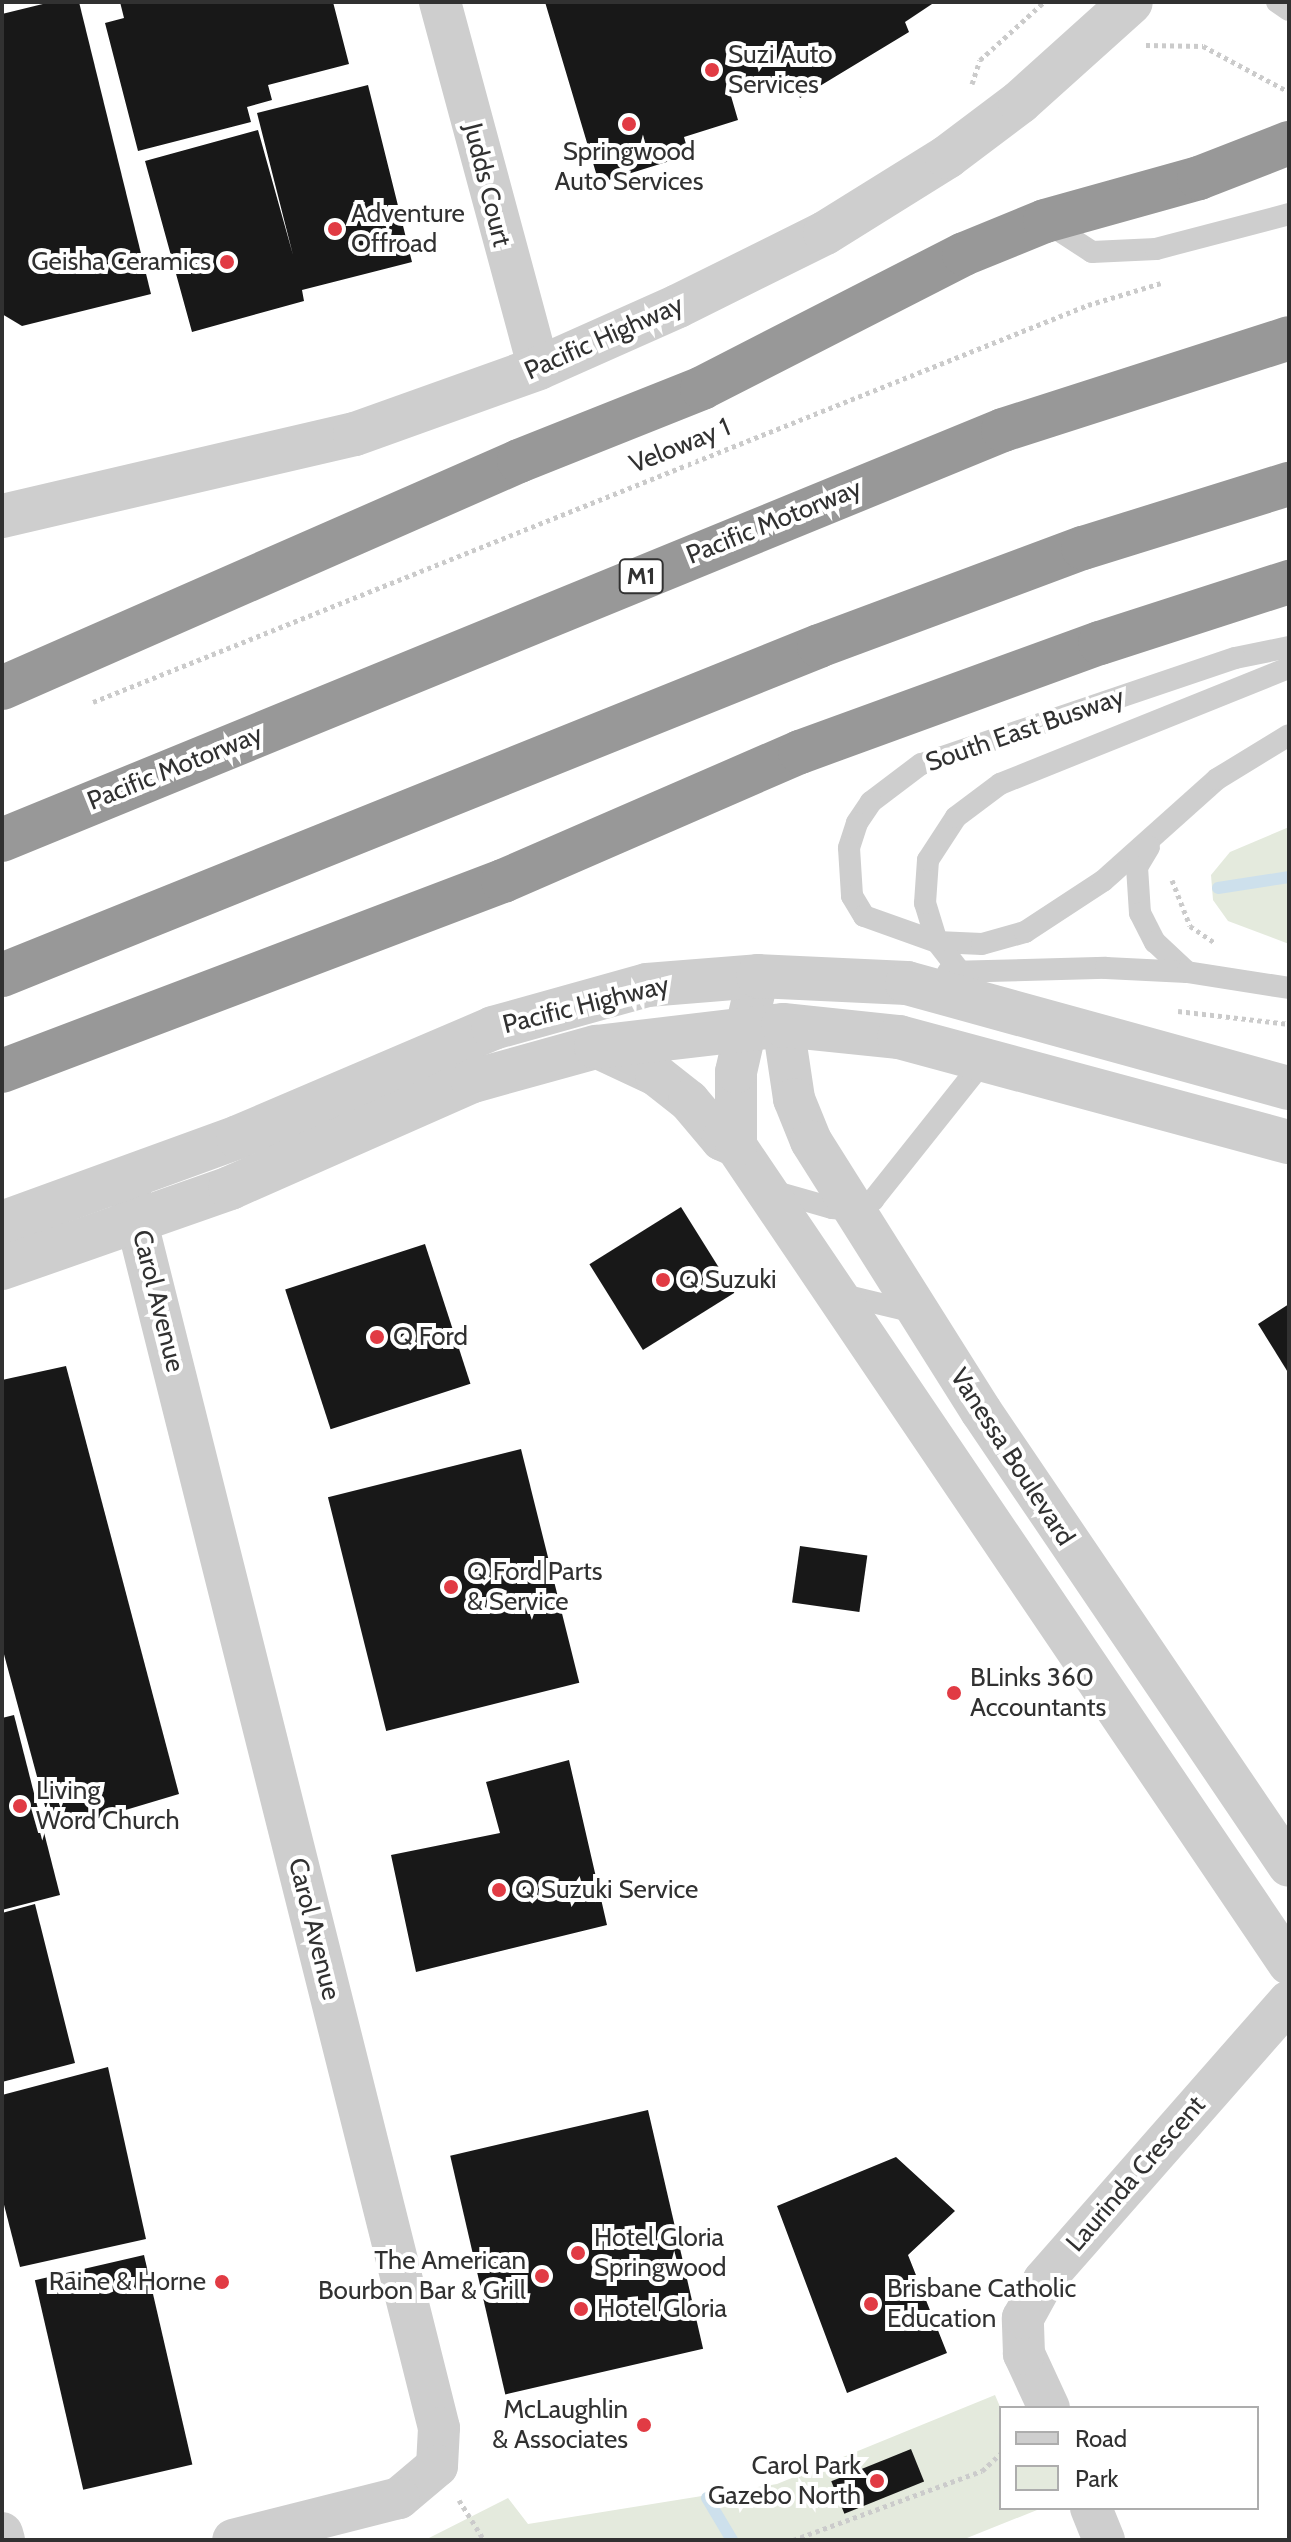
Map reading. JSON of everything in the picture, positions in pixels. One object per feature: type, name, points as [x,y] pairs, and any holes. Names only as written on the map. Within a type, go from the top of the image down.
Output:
[{"type":"highway","points":[[2,688],[505,467],[702,388],[964,254],[1045,221],[1199,178],[1289,143]]},
{"type":"highway","name":"Pacific Motorway","points":[[2,840],[1003,430],[1289,338]]},
{"type":"highway","points":[[2,975],[819,646],[1083,548],[1289,484]]},
{"type":"highway","points":[[2,1071],[503,881],[800,752],[1100,643],[1289,582]]},
{"type":"street","name":"Judds Court","points":[[440,2],[539,368]]},
{"type":"street","name":"Pacific Highway","points":[[2,516],[355,434],[539,368],[825,233],[983,131],[1131,2]]},
{"type":"street","name":"Pacific Highway","points":[[2,1268],[132,1200],[493,1028],[647,985],[758,976],[970,986],[1289,1088]]},
{"type":"street","name":"Vanessa Boulevard","points":[[758,976],[762,1028],[811,1141],[1046,1509],[1289,1866]]},
{"type":"street","name":"Pacific Highway","points":[[2,1223],[132,1200],[230,1188],[473,1081],[596,1047],[762,1028],[899,1037],[1289,1142]]},
{"type":"street","name":"Vanessa Boulevard","points":[[736,1146],[735,1084],[762,1028]]},
{"type":"street","name":"Vanessa Boulevard","points":[[596,1047],[656,1075],[689,1101],[722,1140],[736,1146],[839,1294],[1289,1964]]},
{"type":"street","name":"Carol Avenue","points":[[132,1200],[439,2428],[437,2466],[399,2498],[233,2540]]},
{"type":"street","points":[[1001,1537],[1046,1509]]},
{"type":"street","name":"Laurinda Crescent","points":[[1048,2406],[1024,2354],[1023,2318],[1044,2280],[1289,2001]]},
{"type":"street","points":[[1092,2510],[1104,2540]]},
{"type":"street","points":[[2,2533],[4,2540]]},
{"type":"lane","points":[[1277,2],[1289,10]]},
{"type":"lane","points":[[1045,221],[1092,252],[1156,249],[1289,214]]},
{"type":"lane","name":"South East Busway","points":[[1289,647],[1235,658],[921,764],[871,802],[849,848],[852,896],[864,916],[937,942],[982,944],[1025,932],[1103,881],[1217,779],[1289,735]]},
{"type":"lane","name":"South East Busway","points":[[970,986],[937,942],[924,877],[928,860],[956,817],[1000,784],[1289,668]]},
{"type":"lane","name":"South East Busway","points":[[1161,826],[1137,867],[1140,913],[1155,942],[1187,972]]},
{"type":"lane","points":[[970,986],[1187,972],[1289,988]]},
{"type":"lane","points":[[766,1189],[856,1210],[895,1176],[986,1058]]},
{"type":"lane","points":[[839,1294],[919,1313]]},
{"type":"path","points":[[980,60],[1044,2]]},
{"type":"path","points":[[1084,44],[1203,46],[1289,92]]},
{"type":"path","name":"Veloway 1","points":[[93,702],[1088,305],[1174,279]]},
{"type":"path","points":[[1183,912],[1190,926],[1218,943]]},
{"type":"path","points":[[1173,1010],[1289,1024]]},
{"type":"path","points":[[793,2540],[982,2471],[999,2455]]},
{"type":"green space","points":[[1289,827],[1289,944],[1228,921],[1213,900],[1211,875],[1230,852]]},
{"type":"green space","points":[[995,2395],[1000,2406],[999,2510],[1037,2510],[962,2540],[425,2540],[508,2498],[528,2524],[777,2484]]},
{"type":"building","points":[[51,2],[79,2],[151,294],[22,326],[2,314],[2,14]]},
{"type":"building","points":[[120,2],[333,2],[349,64],[268,85],[272,100],[247,107],[251,122],[138,151],[105,23],[124,18]]},
{"type":"building","points":[[545,2],[935,2],[905,22],[909,32],[800,98],[789,75],[731,96],[738,120],[684,137],[689,155],[599,183]]},
{"type":"building","points":[[368,85],[412,262],[302,290],[304,301],[192,332],[145,161],[258,130],[293,255],[257,113]]},
{"type":"building","name":"Q Suzuki","points":[[681,1207],[735,1293],[643,1350],[589,1264]]},
{"type":"building","name":"Q Ford","points":[[425,1244],[470,1384],[331,1429],[285,1289]]},
{"type":"building","points":[[1289,1304],[1289,1374],[1258,1324]]},
{"type":"building","points":[[66,1366],[179,1794],[52,1832],[2,1647],[2,1380]]},
{"type":"building","name":"Q Ford Parts & Service","points":[[521,1449],[579,1683],[386,1731],[328,1497]]},
{"type":"building","points":[[800,1546],[867,1555],[859,1612],[792,1602]]},
{"type":"building","name":"Living Word Church","points":[[14,1715],[60,1895],[2,1910],[2,1718]]},
{"type":"building","name":"Q Suzuki Service","points":[[569,1760],[607,1925],[416,1972],[391,1855],[500,1833],[486,1782]]},
{"type":"building","points":[[35,1904],[75,2063],[2,2082],[2,1913]]},
{"type":"building","points":[[108,2067],[146,2239],[20,2267],[2,2197],[2,2095]]},
{"type":"building","name":"Hotel Gloria Springwood","points":[[648,2110],[703,2349],[505,2394],[450,2156]]},
{"type":"building","name":"Brisbane Catholic Education","points":[[896,2157],[955,2211],[908,2255],[947,2353],[847,2393],[777,2206]]},
{"type":"building","points":[[144,2255],[192,2464],[83,2490],[35,2280]]},
{"type":"building","name":"Carol Park Gazebo North","points":[[911,2449],[924,2481],[844,2514],[831,2481]]},
{"type":"waterway","points":[[1218,888],[1289,877]]},
{"type":"waterway","points":[[707,2498],[732,2540]]},
{"type":"place","name":"Suzi Auto Services","points":[[712,70]]},
{"type":"place","name":"Springwood Auto Services","points":[[629,124]]},
{"type":"place","name":"Adventure Offroad","points":[[335,229]]},
{"type":"place","name":"Geisha Ceramics","points":[[227,262]]},
{"type":"place","name":"Q Suzuki","points":[[663,1280]]},
{"type":"place","name":"Q Ford","points":[[377,1337]]},
{"type":"place","name":"Q Ford Parts & Service","points":[[451,1587]]},
{"type":"place","name":"BLinks 360 Accountants","points":[[954,1693]]},
{"type":"place","name":"Living Word Church","points":[[20,1806]]},
{"type":"place","name":"Q Suzuki Service","points":[[499,1890]]},
{"type":"place","name":"Hotel Gloria Springwood","points":[[578,2253]]},
{"type":"place","name":"The American Bourbon Bar & Grill","points":[[542,2276]]},
{"type":"place","name":"Raine & Horne","points":[[222,2282]]},
{"type":"place","name":"Brisbane Catholic Education","points":[[871,2304]]},
{"type":"place","name":"Hotel Gloria","points":[[581,2309]]},
{"type":"place","name":"McLaughlin & Associates","points":[[644,2425]]},
{"type":"place","name":"Carol Park Gazebo North","points":[[877,2481]]}]
